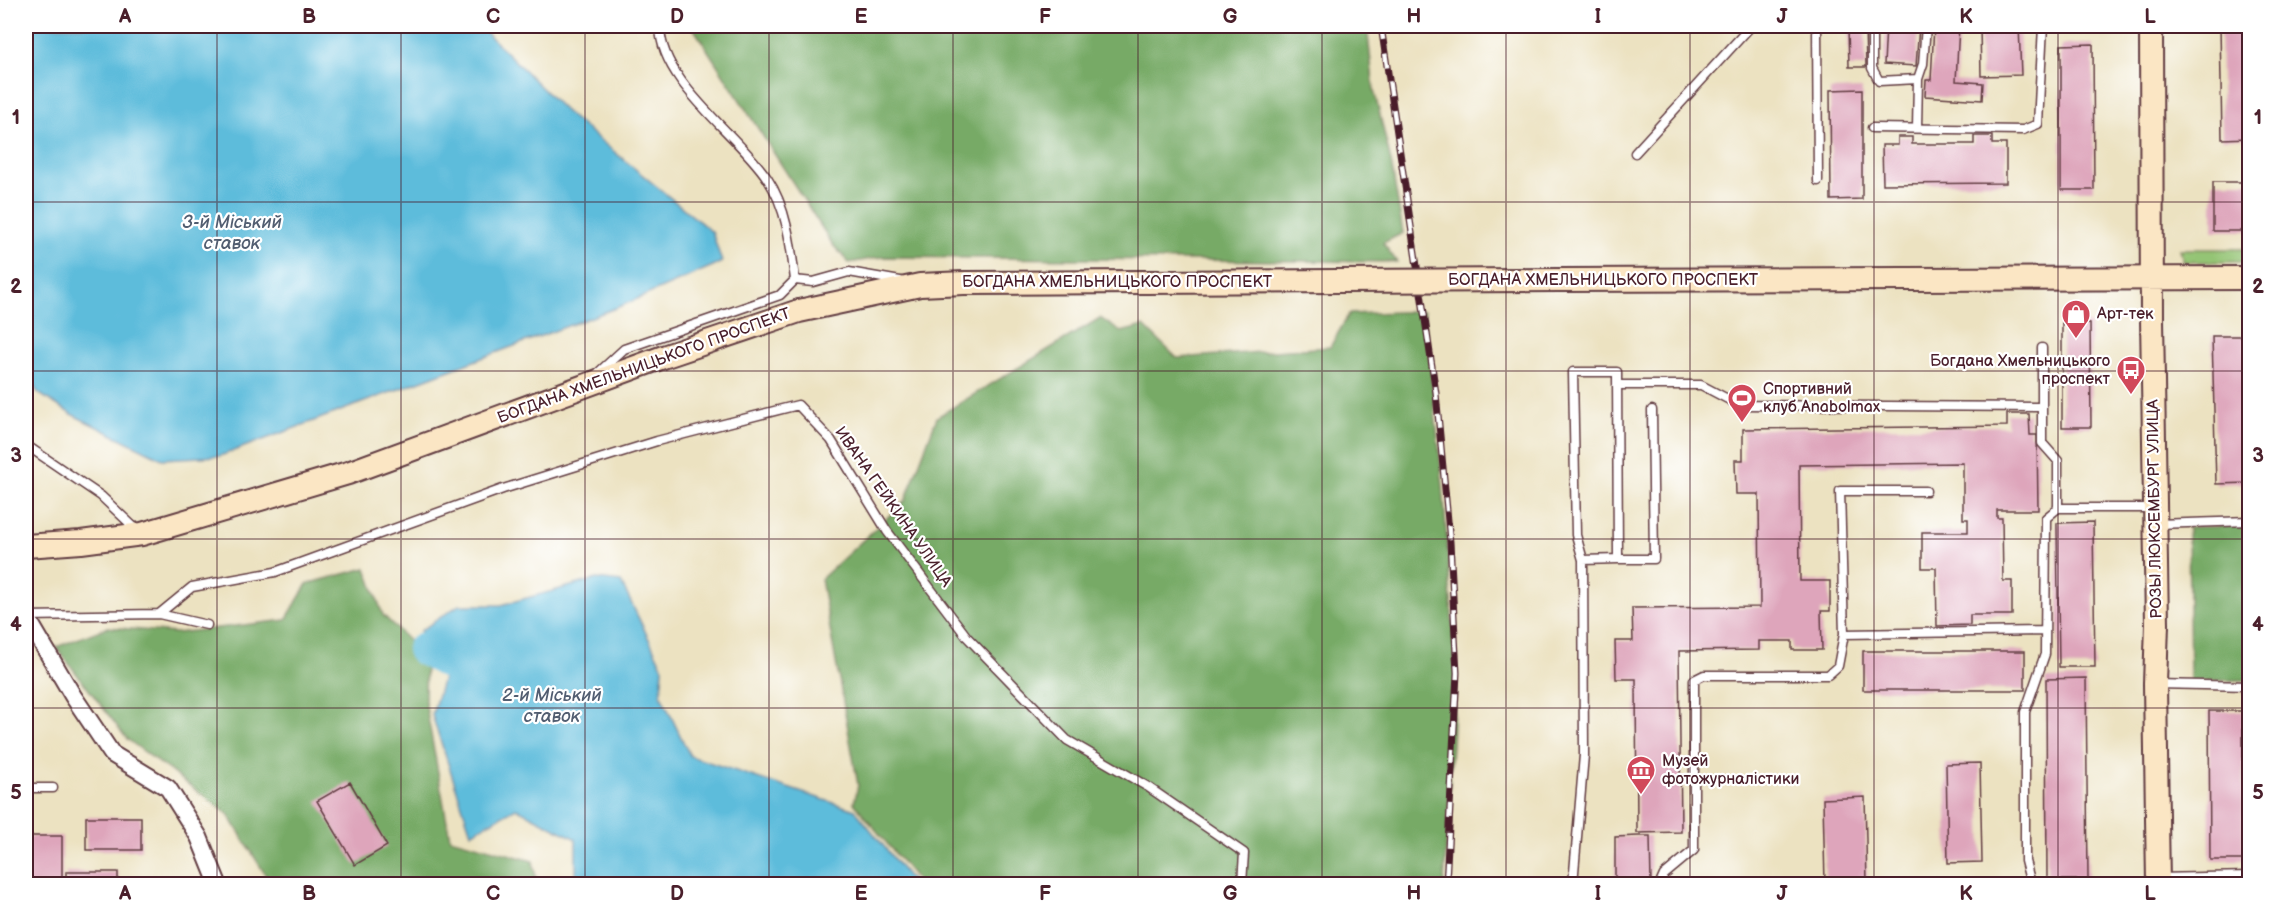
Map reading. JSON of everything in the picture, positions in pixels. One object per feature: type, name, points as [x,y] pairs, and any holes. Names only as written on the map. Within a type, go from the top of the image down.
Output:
[{"type":"main road","name":"РОЗЫ ЛЮКСЕМБУРГ УЛИЦА","points":[[2151,26],[2158,881]]},
{"type":"main road","name":"БОГДАНА ХМЕЛЬНИЦЬКОГО ПРОСПЕКТ","points":[[26,546],[142,534],[348,473],[728,334],[799,311],[920,285],[2250,278]]},
{"type":"street","points":[[26,616],[73,696],[112,754],[168,788],[199,837],[218,885]]},
{"type":"lane","points":[[660,26],[665,51],[682,82],[768,179],[781,207],[791,244],[795,280]]},
{"type":"lane","points":[[1635,153],[1751,26]]},
{"type":"lane","points":[[1817,26],[1818,181]]},
{"type":"lane","points":[[1872,26],[1872,68],[1879,81],[1918,79]]},
{"type":"lane","points":[[1917,128],[1918,79],[1923,64],[1926,26]]},
{"type":"lane","points":[[1872,128],[2023,130],[2038,124],[2043,26]]},
{"type":"lane","points":[[795,280],[813,282],[849,272],[920,285]]},
{"type":"lane","points":[[582,387],[624,349],[780,295],[795,280]]},
{"type":"lane","points":[[2042,348],[2042,443],[2058,461],[2058,508]]},
{"type":"lane","points":[[1573,885],[1584,755],[1583,560],[1576,535],[1573,372],[1617,372],[1618,559]]},
{"type":"lane","points":[[1617,385],[1701,385],[1739,405],[2042,407]]},
{"type":"lane","name":"ИВАНА ГЕЙКИНА УЛИЦА","points":[[159,614],[192,587],[275,572],[503,489],[657,441],[798,405],[831,440],[887,531],[967,637],[1067,740],[1148,787],[1244,853],[1242,885]]},
{"type":"lane","points":[[1583,560],[1654,559],[1653,411]]},
{"type":"lane","points":[[26,445],[101,496],[142,534]]},
{"type":"lane","points":[[1660,885],[1664,875],[1694,850],[1694,680],[1704,675],[1828,675],[1838,666],[1844,634],[1840,491],[1926,491]]},
{"type":"lane","points":[[2031,885],[2025,861],[2025,712],[2045,654],[2046,518],[2058,508],[2250,521]]},
{"type":"lane","points":[[26,616],[159,614],[207,625]]},
{"type":"lane","points":[[1844,634],[2045,631]]},
{"type":"lane","points":[[2155,684],[2250,686]]},
{"type":"lane","points":[[26,788],[53,788]]},
{"type":"lane","points":[[2158,881],[2250,876]]},
{"type":"green space","points":[[692,26],[1367,26],[1374,90],[1391,162],[1403,233],[1383,243],[1397,262],[883,257],[849,263],[833,245]]},
{"type":"green space","points":[[2180,249],[2249,249],[2249,262],[2184,262]]},
{"type":"green space","points":[[1424,311],[1443,486],[1456,672],[1444,884],[920,884],[854,803],[858,785],[821,579],[905,501],[937,417],[1100,318],[1121,332],[1144,326],[1177,358],[1330,347],[1349,314]]},
{"type":"green space","points":[[2249,526],[2249,680],[2190,681],[2188,527]]},
{"type":"green space","points":[[366,568],[383,615],[426,657],[425,701],[450,838],[533,861],[537,884],[271,884],[228,814],[127,739],[56,647],[108,627],[176,633],[286,620],[307,584]]},
{"type":"green space","points":[[2245,690],[2250,690],[2249,869],[2245,869]]},
{"type":"water","name":"3-й Міський ставок","points":[[26,26],[480,26],[567,113],[712,232],[722,262],[621,306],[220,456],[162,459],[71,414],[38,393],[26,373]]},
{"type":"water","name":"2-й Міський ставок","points":[[597,579],[621,582],[663,668],[661,695],[690,756],[855,810],[914,884],[576,884],[576,839],[516,808],[471,833],[432,715],[450,654],[420,631],[459,605],[501,605]]},
{"type":"building","points":[[1848,26],[1865,26],[1866,67],[1849,67]]},
{"type":"building","points":[[1886,26],[1919,26],[1916,66],[1884,64]]},
{"type":"building","points":[[1934,26],[1959,26],[1956,81],[1983,83],[1982,100],[1925,96],[1926,80],[1931,80]]},
{"type":"building","points":[[1980,26],[2019,26],[2021,75],[1981,76]]},
{"type":"building","points":[[2220,26],[2250,26],[2250,138],[2222,139]]},
{"type":"building","points":[[2093,44],[2094,190],[2061,190],[2061,45]]},
{"type":"building","points":[[1862,89],[1862,199],[1831,200],[1830,90]]},
{"type":"building","points":[[1974,136],[1992,136],[1992,144],[2006,144],[2006,183],[1883,184],[1882,145],[1898,145],[1898,137],[1912,137],[1912,144],[1974,144]]},
{"type":"building","points":[[2213,182],[2249,182],[2250,231],[2213,231]]},
{"type":"building","points":[[2062,323],[2090,323],[2091,427],[2062,427]]},
{"type":"building","points":[[2212,336],[2245,336],[2249,483],[2216,484]]},
{"type":"building","points":[[2007,414],[2029,414],[2030,435],[2037,435],[2038,510],[1997,510],[1997,518],[2002,518],[2003,581],[2012,581],[2012,615],[1970,615],[1970,625],[1937,626],[1936,568],[1922,568],[1922,532],[1968,532],[1968,519],[1963,519],[1963,463],[1799,465],[1800,581],[1830,581],[1830,611],[1821,611],[1822,650],[1792,650],[1792,641],[1759,641],[1759,650],[1679,651],[1681,832],[1637,833],[1636,679],[1616,679],[1615,641],[1633,641],[1632,608],[1760,607],[1759,494],[1736,494],[1735,460],[1743,460],[1743,429],[2007,426]]},
{"type":"building","points":[[2093,522],[2095,667],[2059,667],[2057,523]]},
{"type":"building","points":[[1863,651],[2025,651],[2025,690],[1863,690]]},
{"type":"building","points":[[2086,678],[2088,880],[2047,880],[2046,679]]},
{"type":"building","points":[[2209,711],[2243,711],[2243,860],[2210,860]]},
{"type":"building","points":[[1980,763],[1982,862],[1948,863],[1946,764]]},
{"type":"building","points":[[350,782],[387,846],[355,865],[317,801]]},
{"type":"building","points":[[1865,797],[1867,884],[1825,884],[1823,799]]},
{"type":"building","points":[[86,817],[141,817],[141,850],[86,850]]},
{"type":"building","points":[[62,836],[62,884],[26,884],[26,837]]},
{"type":"building","points":[[1650,836],[1651,884],[1615,884],[1615,837]]},
{"type":"building","points":[[66,872],[118,872],[118,884],[66,884]]},
{"type":"waterway","points":[[424,649],[487,684]]},
{"type":"railway","points":[[1381,26],[1436,393],[1450,542],[1457,673],[1446,884]]},
{"type":"place","name":"Арт-тек","points":[[2076,340]]},
{"type":"place","name":"Богдана Хмельницького проспект","points":[[2131,396]]},
{"type":"place","name":"Спортивний клуб Anabolmax","points":[[1742,424]]},
{"type":"place","name":"Музей фотожурналістики","points":[[1641,796]]}]
